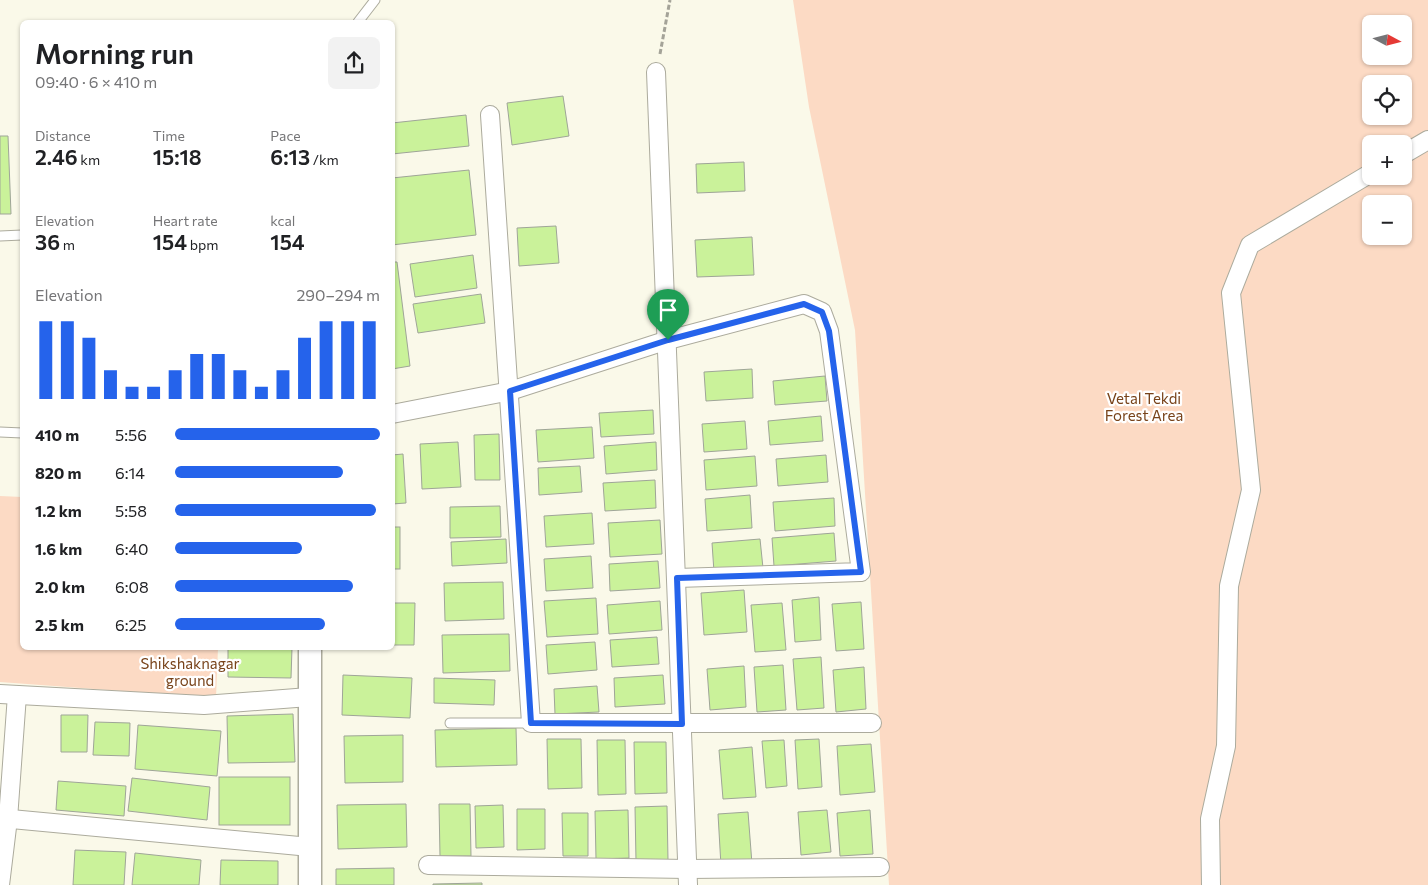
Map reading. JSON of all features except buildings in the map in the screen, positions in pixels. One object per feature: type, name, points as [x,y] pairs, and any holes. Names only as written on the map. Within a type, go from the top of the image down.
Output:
[{"type":"street","points":[[656,72],[688,877]]},
{"type":"street","points":[[490,115],[531,723],[872,723]]},
{"type":"street","points":[[1412,149],[1428,140]]},
{"type":"street","points":[[1211,885],[1210,819],[1226,746],[1229,586],[1251,490],[1231,294],[1250,245],[1362,178]]},
{"type":"street","points":[[395,413],[510,391],[668,340],[804,304],[822,312],[829,331],[861,572],[677,578]]},
{"type":"street","points":[[310,650],[310,885]]},
{"type":"street","points":[[0,885],[8,695],[204,705],[309,697]]},
{"type":"street","points":[[4,819],[310,847]]},
{"type":"street","points":[[428,865],[688,877],[880,867]]},
{"type":"lane","points":[[360,20],[375,0]]},
{"type":"lane","points":[[0,236],[20,235]]},
{"type":"lane","points":[[0,432],[20,433]]},
{"type":"lane","points":[[450,723],[531,723]]},
{"type":"path","points":[[656,72],[670,0]]},
{"type":"green space","name":"Vetal Tekdi Forest Area","points":[[793,0],[1428,0],[1428,885],[889,885],[855,330],[809,107]]},
{"type":"green space","name":"Shikshaknagar ground","points":[[0,496],[20,497],[20,650],[218,650],[216,698],[0,682]]},
{"type":"route","points":[[804,304],[822,312],[829,331],[861,572],[677,578],[682,724],[531,723],[510,391],[668,340],[804,304]]}]
